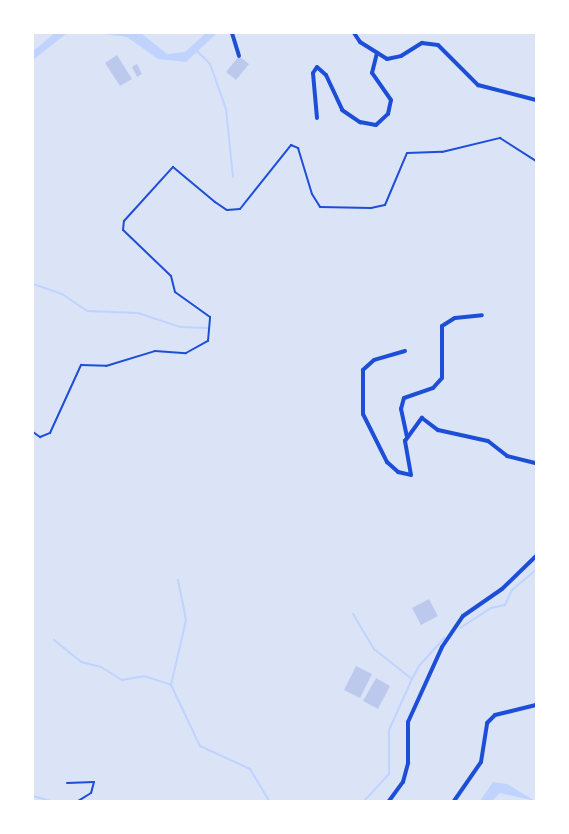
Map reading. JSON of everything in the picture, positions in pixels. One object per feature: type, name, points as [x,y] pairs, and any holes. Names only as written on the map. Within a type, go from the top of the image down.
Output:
[{"type":"street","points":[[232,33],[239,56]]},
{"type":"street","points":[[354,33],[387,59],[401,56],[422,42],[438,45],[478,85],[536,100]]},
{"type":"street","points":[[317,118],[313,73],[317,67],[326,75],[342,110],[360,122],[376,125],[388,114],[391,100],[372,73],[378,53]]},
{"type":"street","points":[[405,351],[374,360],[363,370],[363,414],[387,462],[398,472],[411,475],[408,438],[401,410],[404,398],[433,388],[442,378],[442,326],[455,318],[482,315]]},
{"type":"street","points":[[408,438],[422,418],[438,430],[488,441],[507,456],[536,464]]},
{"type":"street","points":[[389,801],[403,782],[408,763],[408,722],[442,647],[464,616],[502,589],[536,556]]},
{"type":"street","points":[[454,801],[481,762],[487,723],[495,715],[536,705]]},
{"type":"lane","points":[[33,432],[40,437],[50,433],[81,365],[106,366],[155,351],[186,353],[208,341],[210,317],[175,292],[171,276],[123,230],[123,221],[173,166],[227,210],[240,209],[291,145],[298,148],[312,195],[320,207],[371,208],[386,205],[407,153],[442,152],[500,138],[536,161]]},
{"type":"lane","points":[[67,783],[94,782],[91,793],[78,801]]},
{"type":"shaded area","points":[[33,33],[536,33],[536,801],[33,801]]},
{"type":"water","points":[[55,33],[67,33],[33,60],[33,51]]},
{"type":"water","points":[[97,33],[141,33],[167,54],[185,52],[206,33],[217,33],[186,62],[158,59],[127,37]]},
{"type":"water","points":[[493,782],[507,784],[535,801],[500,793],[492,801],[480,801]]},
{"type":"building","points":[[117,55],[132,79],[120,86],[105,63]]},
{"type":"building","points":[[239,56],[249,64],[236,80],[226,72]]},
{"type":"building","points":[[137,64],[142,74],[137,77],[132,67]]},
{"type":"building","points":[[429,599],[438,616],[421,625],[412,608]]},
{"type":"building","points":[[356,666],[372,674],[360,698],[344,690]]},
{"type":"building","points":[[376,678],[390,686],[378,709],[363,701]]},
{"type":"waterway","points":[[196,50],[210,64],[226,109],[233,177]]},
{"type":"waterway","points":[[33,284],[62,294],[87,311],[138,313],[180,327],[208,328]]},
{"type":"waterway","points":[[460,628],[491,608],[505,605],[512,590],[536,570]]},
{"type":"waterway","points":[[171,685],[186,620],[178,580]]},
{"type":"waterway","points":[[353,614],[374,649],[412,679]]},
{"type":"waterway","points":[[364,801],[389,774],[389,730],[412,679],[419,666],[444,638]]},
{"type":"waterway","points":[[54,640],[81,662],[101,667],[122,680],[144,676],[171,685],[200,746],[250,769],[269,801]]},
{"type":"waterway","points":[[33,796],[51,801]]}]
